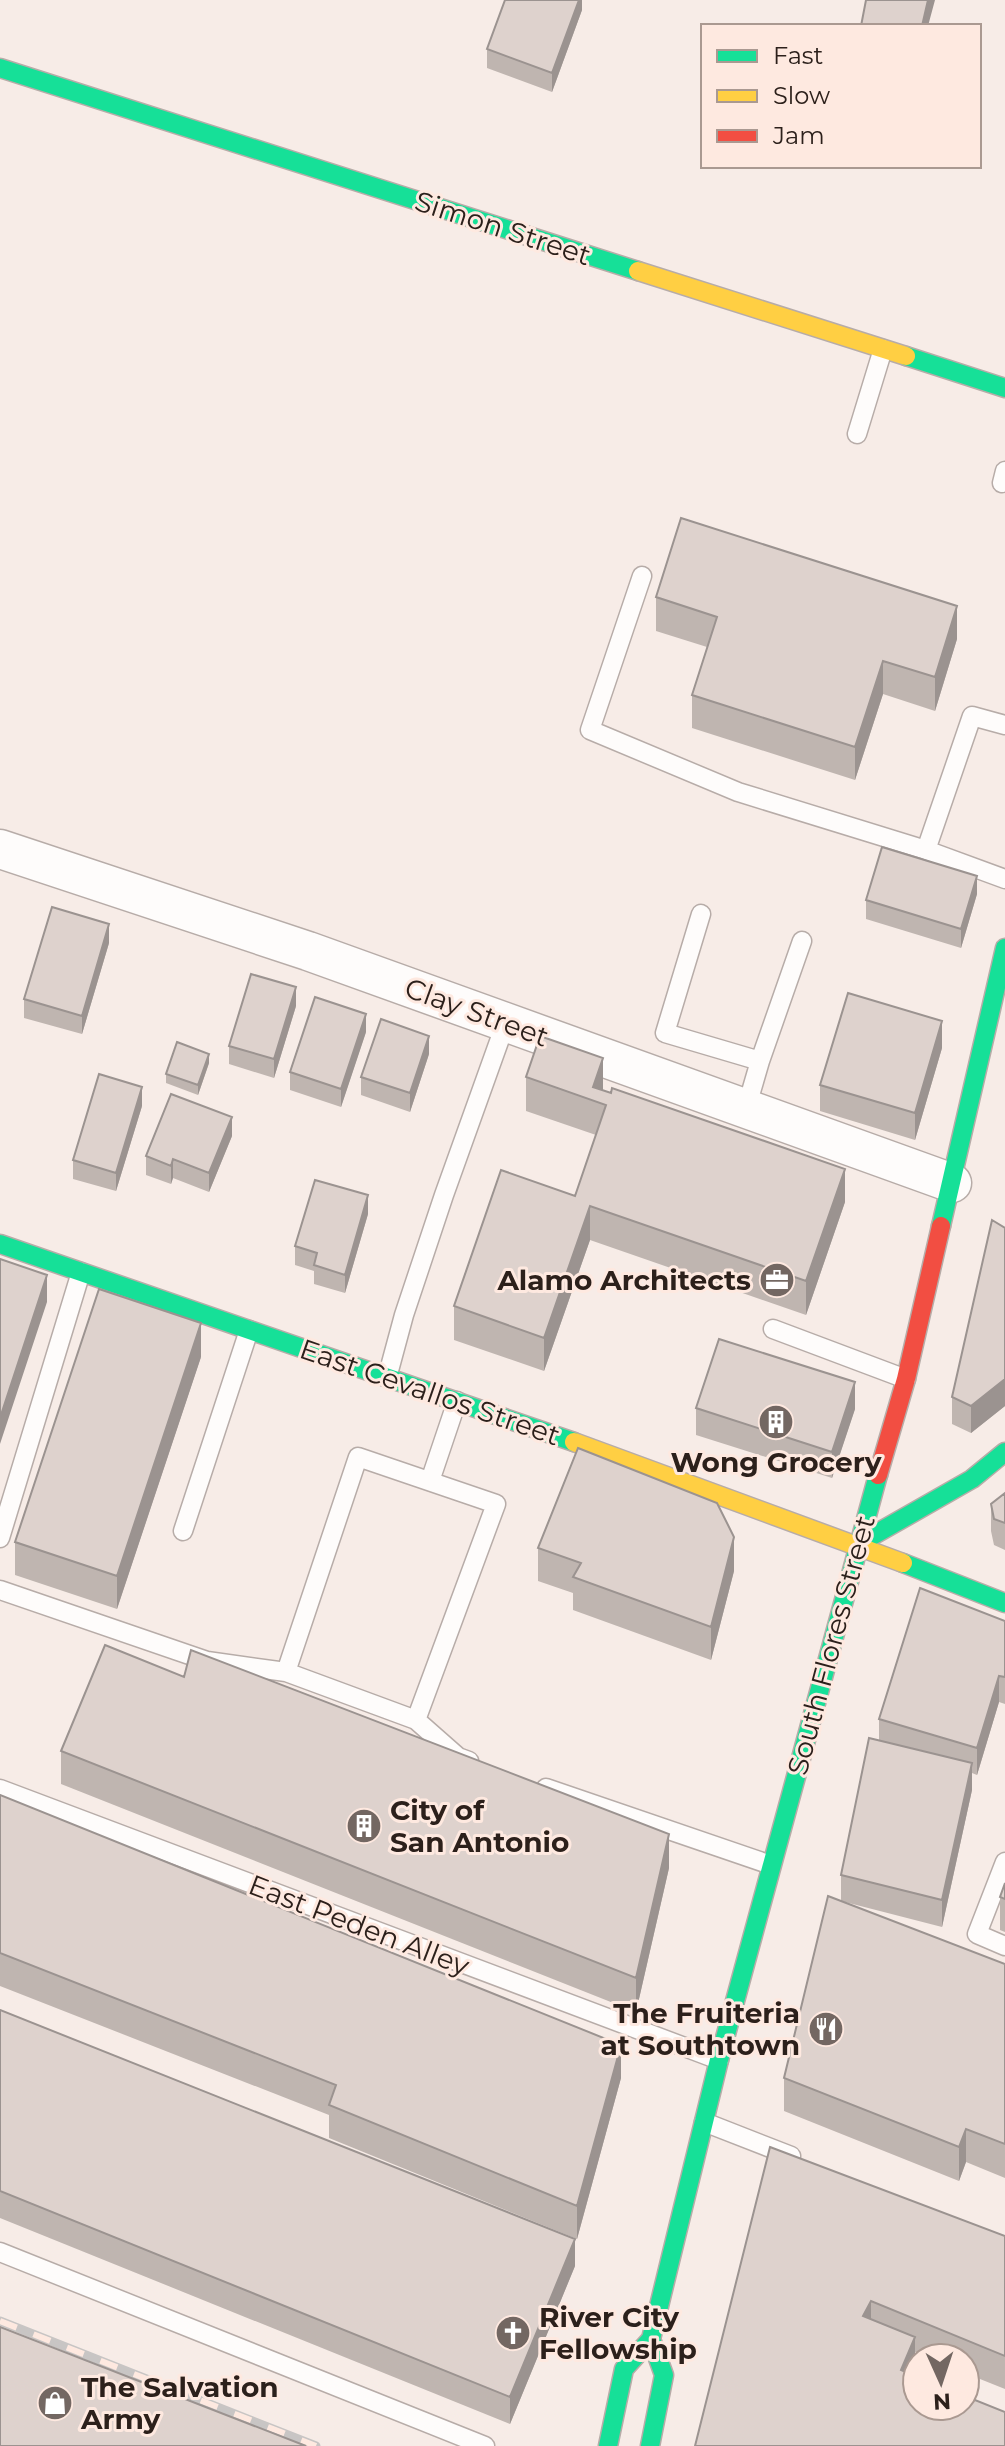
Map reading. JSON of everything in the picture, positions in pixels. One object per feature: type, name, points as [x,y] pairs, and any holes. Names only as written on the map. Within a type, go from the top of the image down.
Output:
[{"type":"street","name":"Simon Street","points":[[0,68],[1005,388]]},
{"type":"street","name":"Clay Street","points":[[0,849],[308,951],[952,1183]]},
{"type":"street","name":"South Flores Street","points":[[608,2446],[624,2369],[651,2339],[719,2060],[858,1544],[906,1379],[1005,951]]},
{"type":"street","name":"East Cevallos Street","points":[[0,1244],[457,1401],[858,1544],[1005,1603]]},
{"type":"street","points":[[858,1544],[972,1479],[1005,1452]]},
{"type":"street","points":[[650,2446],[664,2375],[651,2339]]},
{"type":"lane","points":[[857,434],[883,349]]},
{"type":"lane","points":[[642,576],[590,730],[738,792],[926,850],[1005,879]]},
{"type":"lane","points":[[926,850],[972,716],[1005,725]]},
{"type":"lane","points":[[701,914],[665,1033],[760,1061]]},
{"type":"lane","points":[[746,1109],[802,941]]},
{"type":"lane","points":[[387,1378],[404,1315],[444,1195],[506,1022]]},
{"type":"lane","points":[[0,1538],[81,1272]]},
{"type":"lane","points":[[773,1329],[906,1379]]},
{"type":"lane","points":[[183,1531],[249,1330]]},
{"type":"lane","points":[[430,1481],[457,1401]]},
{"type":"lane","points":[[286,1672],[358,1457],[496,1504],[416,1720]]},
{"type":"lane","points":[[0,1590],[207,1661],[286,1672],[416,1720],[458,1757],[487,1768]]},
{"type":"lane","points":[[532,1783],[771,1865]]},
{"type":"lane","name":"East Peden Alley","points":[[0,1789],[719,2060]]},
{"type":"lane","points":[[1005,1862],[977,1934],[1005,1946]]},
{"type":"lane","points":[[704,2122],[813,2165]]},
{"type":"lane","points":[[0,2252],[485,2446]]},
{"type":"building","points":[[505,0],[579,0],[552,73],[487,49]]},
{"type":"building","points":[[866,0],[928,0],[922,24],[861,24]]},
{"type":"building","points":[[681,518],[957,606],[935,677],[883,661],[855,747],[692,695],[717,617],[656,597]]},
{"type":"building","points":[[882,847],[977,876],[961,929],[866,900]]},
{"type":"building","points":[[52,907],[109,924],[82,1016],[24,999]]},
{"type":"building","points":[[251,974],[296,987],[274,1059],[229,1046]]},
{"type":"building","points":[[848,993],[942,1021],[915,1113],[820,1085]]},
{"type":"building","points":[[315,997],[366,1014],[341,1089],[290,1072]]},
{"type":"building","points":[[381,1019],[429,1036],[410,1093],[361,1077]]},
{"type":"building","points":[[540,1036],[603,1058],[593,1087],[611,1093],[612,1088],[845,1169],[806,1281],[590,1206],[544,1338],[454,1306],[501,1170],[575,1196],[606,1105],[526,1077]]},
{"type":"building","points":[[177,1042],[209,1054],[198,1085],[166,1074]]},
{"type":"building","points":[[99,1074],[142,1087],[116,1173],[73,1160]]},
{"type":"building","points":[[171,1094],[232,1117],[209,1173],[173,1159],[171,1166],[146,1156]]},
{"type":"building","points":[[315,1180],[368,1195],[345,1275],[314,1265],[317,1253],[295,1246]]},
{"type":"building","points":[[992,1220],[1005,1228],[1005,1379],[971,1406],[952,1397]]},
{"type":"building","points":[[0,1259],[47,1275],[0,1418]]},
{"type":"building","points":[[99,1289],[201,1323],[117,1576],[15,1542]]},
{"type":"building","name":"Wong Grocery","points":[[719,1339],[855,1382],[832,1452],[696,1408]]},
{"type":"building","points":[[578,1448],[717,1503],[734,1537],[711,1627],[573,1577],[581,1563],[538,1548]]},
{"type":"building","points":[[1005,1493],[1005,1523],[994,1519],[991,1504]]},
{"type":"building","points":[[920,1588],[1005,1621],[1005,1677],[999,1676],[977,1748],[879,1719]]},
{"type":"building","name":"City of San Antonio","points":[[105,1645],[184,1677],[191,1650],[669,1834],[636,1978],[61,1751]]},
{"type":"building","points":[[869,1738],[972,1763],[942,1900],[841,1875]]},
{"type":"building","points":[[0,1795],[621,2045],[577,2206],[329,2105],[336,2085],[0,1953]]},
{"type":"building","points":[[828,1896],[1005,1964],[1005,2144],[966,2129],[959,2147],[784,2078]]},
{"type":"building","points":[[0,2010],[575,2239],[510,2397],[0,2191]]},
{"type":"building","points":[[770,2147],[1005,2236],[1005,2356],[981,2346],[981,2342],[971,2342],[871,2301],[863,2316],[915,2337],[913,2342],[901,2342],[901,2422],[981,2422],[981,2402],[1005,2412],[1005,2446],[695,2446]]},
{"type":"building","points":[[0,2327],[306,2446],[0,2446]]},
{"type":"railway","points":[[0,2321],[316,2446]]},
{"type":"traffic: fast","points":[[0,68],[638,271]]},
{"type":"traffic: fast","points":[[906,356],[1005,388]]},
{"type":"traffic: fast","points":[[941,1226],[1005,948]]},
{"type":"traffic: fast","points":[[0,1244],[574,1442]]},
{"type":"traffic: fast","points":[[858,1544],[972,1479],[1005,1452]]},
{"type":"traffic: fast","points":[[608,2446],[624,2369],[651,2339],[719,2060],[878,1475]]},
{"type":"traffic: fast","points":[[903,1563],[1005,1603]]},
{"type":"traffic: fast","points":[[650,2446],[664,2375],[651,2339]]},
{"type":"traffic: slow","points":[[638,271],[906,356]]},
{"type":"traffic: slow","points":[[574,1442],[903,1563]]},
{"type":"traffic: jam","points":[[878,1475],[906,1379],[941,1226]]},
{"type":"place","name":"Alamo Architects","points":[[777,1280]]},
{"type":"place","name":"Wong Grocery","points":[[776,1422]]},
{"type":"place","name":"City of San Antonio","points":[[364,1826]]},
{"type":"place","name":"The Fruiteria at Southtown","points":[[826,2029]]},
{"type":"place","name":"River City Fellowship","points":[[513,2333]]},
{"type":"place","name":"The Salvation Army","points":[[55,2403]]}]
